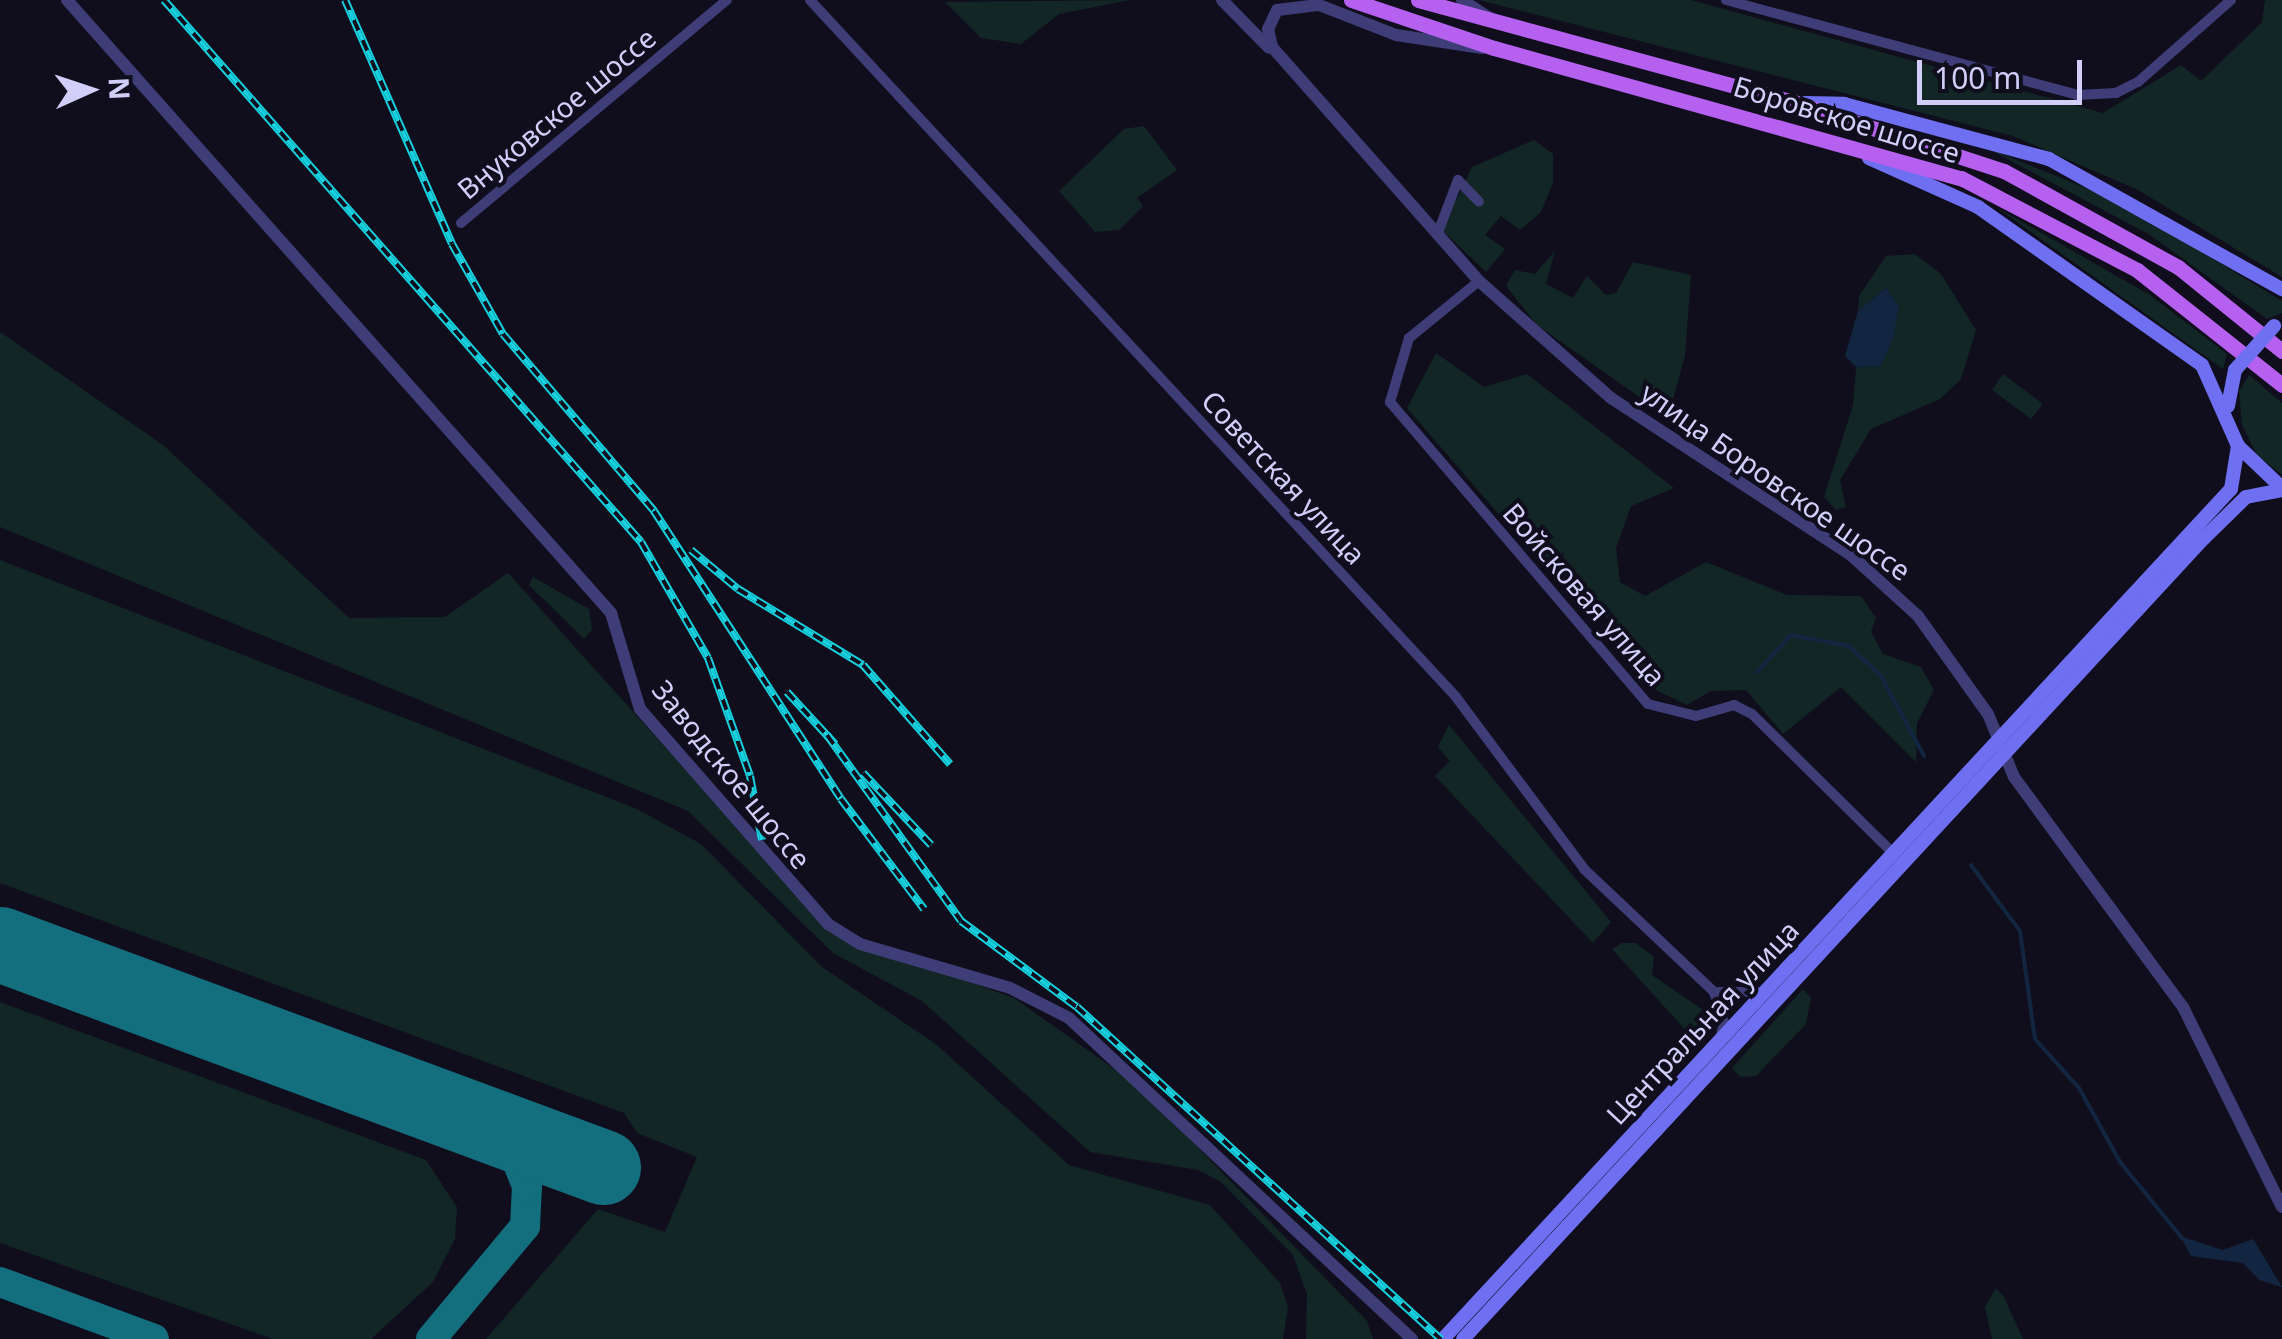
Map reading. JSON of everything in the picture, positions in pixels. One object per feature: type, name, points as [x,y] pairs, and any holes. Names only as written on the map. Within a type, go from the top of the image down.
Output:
[{"type":"main road","name":"Боровское шоссе","points":[[1351,0],[1494,48],[1829,136],[1961,178],[2067,229],[2208,320],[2282,385]]},
{"type":"main road","name":"Боровское шоссе","points":[[1418,0],[1500,26],[1796,104],[1997,168],[2096,217],[2178,267],[2282,352]]},
{"type":"main road","points":[[1796,104],[1844,104],[2050,159],[2282,289]]},
{"type":"main road","points":[[1829,136],[1978,207],[2202,366],[2228,412],[2238,446],[2282,488]]},
{"type":"main road","points":[[2228,412],[2235,370],[2278,323]]},
{"type":"main road","name":"Центральная улица","points":[[1443,1339],[2230,490],[2238,446]]},
{"type":"main road","name":"Центральная улица","points":[[1464,1339],[2233,508],[2254,492],[2282,488]]},
{"type":"street","name":"Заводское шоссе","points":[[67,0],[611,612],[640,708],[828,924],[860,944],[1010,988],[1069,1018],[1412,1339]]},
{"type":"street","name":"Внуковское шоссе","points":[[460,223],[726,0]]},
{"type":"street","name":"Советская улица","points":[[810,0],[1395,628],[1584,869],[1714,992]]},
{"type":"street","name":"улица Боровское шоссе","points":[[1222,0],[1480,280],[1611,398],[1888,584],[1956,665],[2003,756],[2182,1007],[2282,1206]]},
{"type":"street","points":[[1462,0],[1500,26]]},
{"type":"street","points":[[1726,0],[2077,95],[2116,93],[2138,82],[2231,0]]},
{"type":"street","points":[[1284,63],[1269,40],[1271,20],[1284,6],[1313,2],[1396,35],[1494,48]]},
{"type":"street","points":[[1437,235],[1458,180],[1479,202]]},
{"type":"street","name":"Войсковая улица","points":[[1480,280],[1408,338],[1390,402],[1648,704],[1696,716],[1734,705],[1752,714],[1892,852]]},
{"type":"street","points":[[1720,1040],[1724,1022],[1714,992],[1764,992]]},
{"type":"street","points":[[1389,1314],[1400,1339]]},
{"type":"green space","points":[[1130,0],[1059,14],[1021,44],[981,38],[945,2]]},
{"type":"green space","points":[[1479,0],[1691,0],[2103,113],[2181,65],[2201,81],[2262,22],[2265,0],[2282,0],[2282,277],[2138,190],[2013,136]]},
{"type":"green space","points":[[1144,126],[1177,170],[1137,198],[1143,206],[1119,230],[1095,232],[1059,191],[1124,129]]},
{"type":"green space","points":[[1534,140],[1553,154],[1553,183],[1541,212],[1520,230],[1501,216],[1485,235],[1505,249],[1486,272],[1442,230],[1472,167]]},
{"type":"green space","points":[[1987,148],[2118,201],[2282,301],[2282,313],[2267,319],[2150,235]]},
{"type":"green space","points":[[1996,207],[2150,295],[2227,354],[2223,369]]},
{"type":"green space","points":[[1555,251],[1546,284],[1573,298],[1587,276],[1606,295],[1616,293],[1633,262],[1691,275],[1685,356],[1668,417],[1537,325],[1506,286],[1515,270],[1535,274]]},
{"type":"green space","points":[[1915,254],[1941,274],[1976,330],[1961,379],[1940,399],[1871,429],[1840,480],[1846,507],[1836,510],[1824,497],[1853,405],[1856,367],[1881,366],[1899,306],[1886,288],[1858,311],[1859,296],[1886,256]]},
{"type":"green space","points":[[0,332],[163,445],[349,618],[445,617],[508,573],[833,933],[1014,998],[1137,1085],[1367,1321],[1373,1339],[1306,1339],[1307,1294],[1293,1255],[1221,1182],[1198,1170],[1090,1152],[922,1001],[833,953],[688,811],[0,527]]},
{"type":"green space","points":[[1436,353],[1484,387],[1527,374],[1674,488],[1631,506],[1616,548],[1620,582],[1645,596],[1706,562],[1787,595],[1861,596],[1876,618],[1871,632],[1883,654],[1921,667],[1934,690],[1917,723],[1916,762],[1841,687],[1783,734],[1746,690],[1711,691],[1687,705],[1656,690],[1590,593],[1558,583],[1407,408]]},
{"type":"green space","points":[[2003,374],[2043,404],[2031,419],[1992,390]]},
{"type":"green space","points":[[2249,375],[2282,403],[2282,475],[2257,455],[2242,425],[2239,391]]},
{"type":"green space","points":[[0,560],[637,809],[701,844],[822,967],[937,1045],[1069,1165],[1210,1205],[1280,1283],[1288,1307],[1283,1339],[486,1339],[598,1209],[665,1232],[697,1157],[637,1133],[624,1113],[0,883]]},
{"type":"green space","points":[[533,577],[589,609],[592,630],[584,639],[529,585]]},
{"type":"green space","points":[[1449,725],[1611,922],[1593,943],[1435,776],[1450,761],[1438,747]]},
{"type":"green space","points":[[1622,943],[1636,943],[1654,957],[1652,975],[1716,1019],[1700,1046],[1612,949]]},
{"type":"green space","points":[[1803,989],[1811,998],[1806,1024],[1756,1076],[1740,1077],[1732,1068]]},
{"type":"green space","points":[[0,1002],[426,1160],[457,1207],[455,1239],[433,1282],[371,1339],[273,1339],[0,1243]]},
{"type":"green space","points":[[1996,1288],[2023,1339],[1992,1339],[1985,1307]]},
{"type":"water","points":[[1886,288],[1899,306],[1893,338],[1881,366],[1856,367],[1845,356],[1858,311]]},
{"type":"water","points":[[2180,1236],[2223,1250],[2253,1239],[2282,1287],[2259,1280],[2243,1263],[2191,1256]]},
{"type":"waterway","points":[[1757,672],[1791,635],[1849,646],[1881,676],[1924,756]]},
{"type":"waterway","points":[[1971,865],[2020,931],[2035,1039],[2079,1088],[2120,1162],[2182,1238]]},
{"type":"taxiway","points":[[431,1339],[525,1226],[527,1186],[516,1159],[473,1120]]},
{"type":"taxiway","points":[[0,1282],[154,1339]]},
{"type":"runway","points":[[0,944],[603,1167]]},
{"type":"railway","points":[[164,0],[641,542],[708,658],[750,776],[762,840]]},
{"type":"railway","points":[[345,0],[452,244],[503,334],[654,511],[841,799],[924,909]]},
{"type":"railway","points":[[691,550],[738,589],[863,665],[950,764]]},
{"type":"railway","points":[[787,692],[835,744]]},
{"type":"railway","points":[[827,735],[961,921],[1077,1007],[1441,1339]]},
{"type":"railway","points":[[863,773],[931,845]]}]
